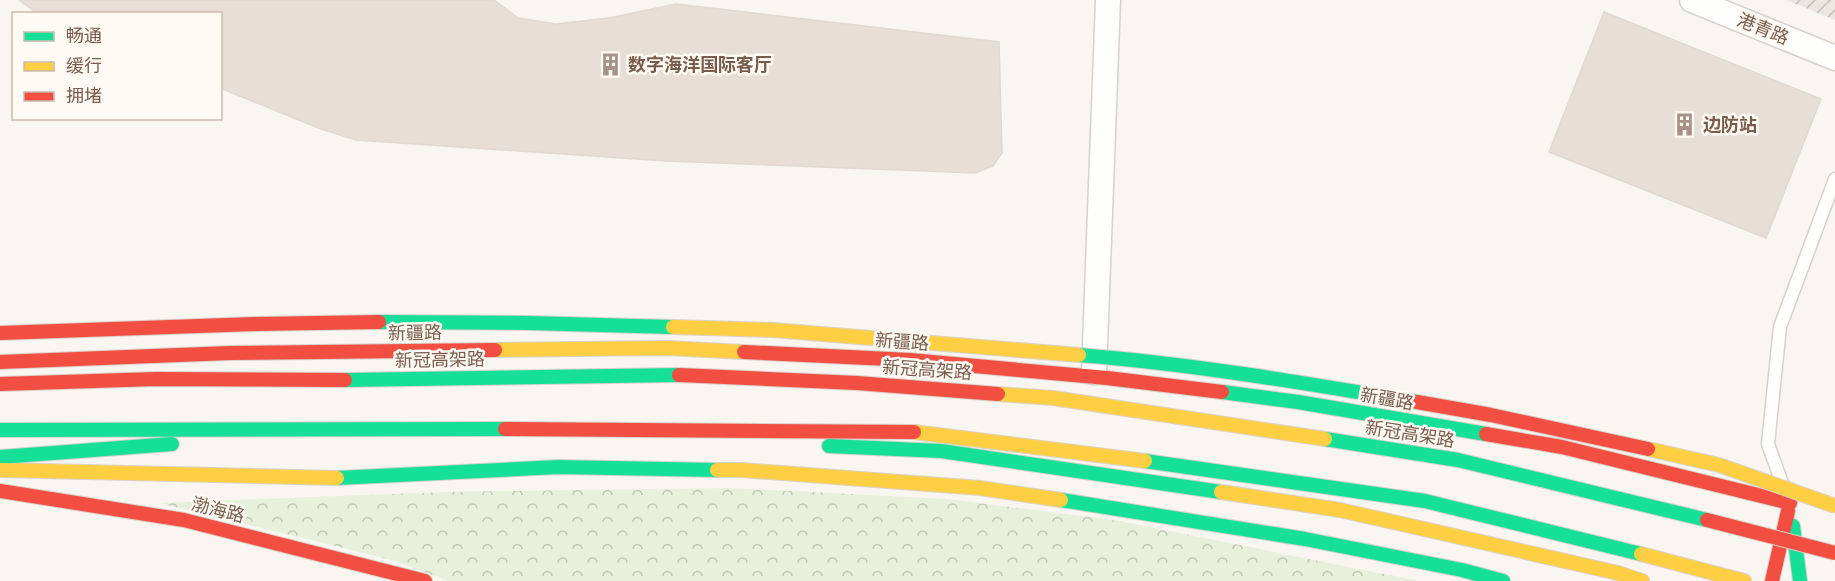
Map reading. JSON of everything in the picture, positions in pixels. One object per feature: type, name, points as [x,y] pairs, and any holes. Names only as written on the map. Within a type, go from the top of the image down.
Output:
[{"type":"main road","points":[[0,333],[301,323],[521,323],[774,330],[1128,359],[1330,387],[1491,415],[1719,465],[1835,506]]},
{"type":"main road","name":"新疆路","points":[[0,362],[230,353],[668,348],[910,360],[1094,376],[1298,402],[1562,447],[1790,503]]},
{"type":"main road","name":"新冠高架路","points":[[0,384],[156,380],[676,375],[857,383],[1053,398],[1458,460],[1835,553]]},
{"type":"main road","points":[[0,430],[638,429],[922,432],[1200,468],[1425,501],[1680,563],[1744,581]]},
{"type":"main road","points":[[426,443],[713,441],[941,451],[1340,510],[1642,581]]},
{"type":"main road","points":[[0,457],[156,444],[191,444]]},
{"type":"main road","points":[[0,470],[330,478],[558,467],[742,470],[980,488],[1137,510],[1305,539],[1462,570],[1503,581]]},
{"type":"main road","name":"渤海路","points":[[0,491],[184,520],[425,581]]},
{"type":"main road","points":[[1772,581],[1790,503]]},
{"type":"main road","points":[[1790,503],[1800,581]]},
{"type":"street","points":[[1094,376],[1108,0]]},
{"type":"street","name":"港青路","points":[[1692,0],[1835,58]]},
{"type":"lane","points":[[1790,503],[1768,444],[1780,327],[1835,179]]},
{"type":"shaded area","points":[[1786,0],[1835,0],[1835,20]]},
{"type":"green space","points":[[730,488],[947,499],[1114,520],[1419,581],[448,581],[392,560],[159,503],[444,492]]},
{"type":"building","name":"数字海洋国际客厅","points":[[19,0],[494,0],[518,18],[556,24],[609,18],[676,4],[999,42],[1002,153],[993,166],[975,173],[666,161],[356,140],[321,129],[222,89],[222,12],[35,12]]},
{"type":"building","name":"边防站","points":[[1604,12],[1821,99],[1766,238],[1549,152]]},
{"type":"traffic: fast","points":[[379,322],[673,327]]},
{"type":"traffic: fast","points":[[1079,355],[1206,369],[1417,402]]},
{"type":"traffic: fast","points":[[345,380],[679,375]]},
{"type":"traffic: fast","points":[[1222,392],[1298,402],[1486,434]]},
{"type":"traffic: fast","points":[[0,430],[505,429]]},
{"type":"traffic: fast","points":[[1325,439],[1458,460],[1707,520]]},
{"type":"traffic: fast","points":[[0,457],[172,444]]},
{"type":"traffic: fast","points":[[829,446],[941,451],[1221,492]]},
{"type":"traffic: fast","points":[[1145,461],[1425,501],[1641,554]]},
{"type":"traffic: fast","points":[[337,478],[558,467],[717,470]]},
{"type":"traffic: fast","points":[[1061,500],[1305,539],[1462,570],[1503,581]]},
{"type":"traffic: fast","points":[[1793,526],[1800,581]]},
{"type":"traffic: slow","points":[[673,327],[773,330],[1079,355]]},
{"type":"traffic: slow","points":[[495,350],[668,348],[744,352]]},
{"type":"traffic: slow","points":[[998,394],[1053,398],[1325,439]]},
{"type":"traffic: slow","points":[[914,432],[1145,461]]},
{"type":"traffic: slow","points":[[1648,449],[1719,465],[1835,506]]},
{"type":"traffic: slow","points":[[0,470],[337,478]]},
{"type":"traffic: slow","points":[[717,470],[980,488],[1061,500]]},
{"type":"traffic: slow","points":[[1221,492],[1340,510],[1618,573],[1642,581]]},
{"type":"traffic: slow","points":[[1641,554],[1744,581]]},
{"type":"traffic: jam","points":[[0,333],[379,322]]},
{"type":"traffic: jam","points":[[0,362],[230,353],[495,350]]},
{"type":"traffic: jam","points":[[744,352],[910,360],[1107,378],[1222,392]]},
{"type":"traffic: jam","points":[[679,375],[857,383],[998,394]]},
{"type":"traffic: jam","points":[[0,384],[156,379],[345,380]]},
{"type":"traffic: jam","points":[[1417,402],[1491,415],[1648,449]]},
{"type":"traffic: jam","points":[[505,429],[914,432]]},
{"type":"traffic: jam","points":[[1486,434],[1562,447],[1790,503]]},
{"type":"traffic: jam","points":[[0,491],[184,520],[425,581]]},
{"type":"traffic: jam","points":[[1772,581],[1788,511]]},
{"type":"traffic: jam","points":[[1707,520],[1835,553]]},
{"type":"place","name":"数字海洋国际客厅","points":[[610,65]]},
{"type":"place","name":"边防站","points":[[1685,125]]}]
